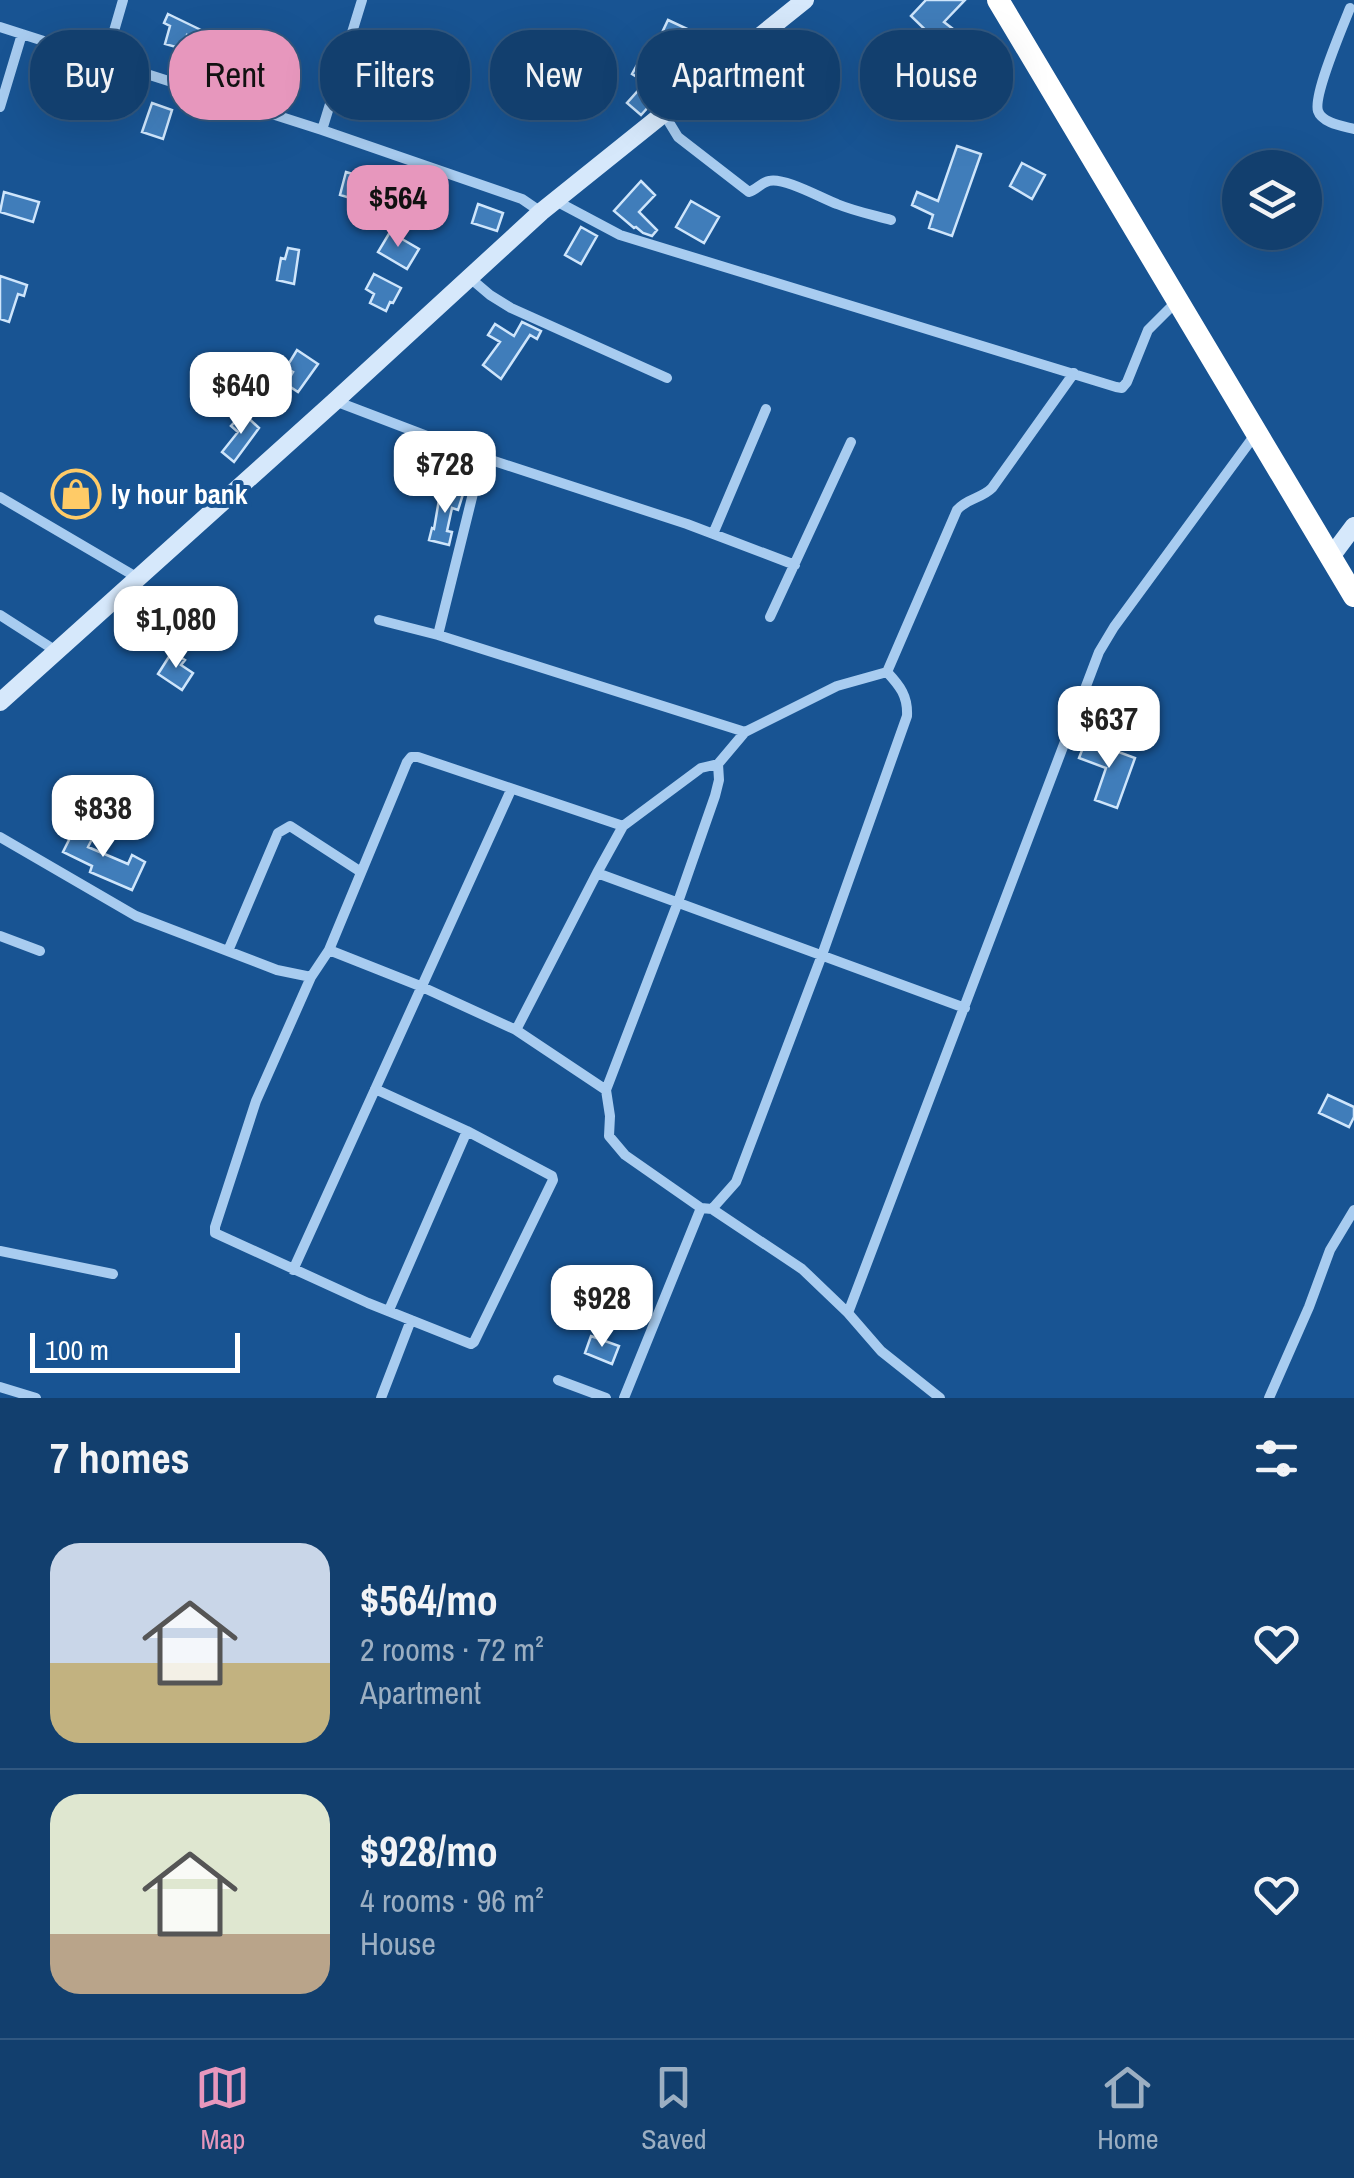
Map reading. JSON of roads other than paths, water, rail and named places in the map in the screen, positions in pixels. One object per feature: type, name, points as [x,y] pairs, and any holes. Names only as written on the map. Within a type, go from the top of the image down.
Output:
[{"type":"highway","points":[[998,0],[1354,596]]},
{"type":"street","points":[[114,30],[124,0]]},
{"type":"street","points":[[322,130],[362,0]]},
{"type":"street","points":[[767,30],[802,1]]},
{"type":"street","points":[[1349,6],[1320,88],[1318,106],[1330,122],[1354,129]]},
{"type":"street","points":[[0,27],[30,37]]},
{"type":"street","points":[[0,107],[22,34]]},
{"type":"street","points":[[149,76],[549,206],[620,236],[1122,388],[1148,330],[1176,301]]},
{"type":"street","points":[[0,702],[474,282],[549,206],[656,120]]},
{"type":"street","points":[[668,120],[678,137],[749,192],[774,180],[840,206],[891,220]]},
{"type":"street","points":[[474,282],[511,308],[667,378]]},
{"type":"street","points":[[887,672],[957,510],[992,488],[1074,374]]},
{"type":"street","points":[[336,401],[482,457],[714,534],[795,566]]},
{"type":"street","points":[[714,534],[766,409]]},
{"type":"street","points":[[848,1313],[1099,652],[1257,432]]},
{"type":"street","points":[[770,617],[851,442]]},
{"type":"street","points":[[438,635],[482,457]]},
{"type":"street","points":[[0,497],[139,579]]},
{"type":"street","points":[[1330,558],[1354,526]]},
{"type":"street","points":[[0,615],[56,651]]},
{"type":"street","points":[[379,620],[744,732]]},
{"type":"street","points":[[516,1030],[624,826],[702,768],[718,764],[744,732],[837,686],[887,672]]},
{"type":"street","points":[[624,1398],[707,1208],[736,1182],[822,955],[907,716],[903,690],[887,672]]},
{"type":"street","points":[[375,1089],[550,1173],[553,1180],[474,1342],[467,1344],[220,1237],[215,1234],[215,1226],[256,1102],[311,977],[329,950],[411,757],[418,756],[624,826]]},
{"type":"street","points":[[718,764],[715,796],[606,1090],[609,1136],[626,1155],[802,1268],[881,1351],[940,1398]]},
{"type":"street","points":[[294,1270],[511,790]]},
{"type":"street","points":[[228,951],[278,833],[290,826],[361,872]]},
{"type":"street","points":[[0,838],[136,916],[277,970],[311,977]]},
{"type":"street","points":[[596,873],[965,1008]]},
{"type":"street","points":[[0,936],[40,952]]},
{"type":"street","points":[[329,950],[516,1030],[606,1090]]},
{"type":"street","points":[[389,1310],[467,1131]]},
{"type":"street","points":[[1269,1398],[1330,1250],[1354,1210]]},
{"type":"street","points":[[0,1251],[112,1274]]},
{"type":"street","points":[[381,1398],[411,1320]]},
{"type":"street","points":[[558,1380],[606,1398]]},
{"type":"street","points":[[0,1387],[36,1398]]},
{"type":"place","name":"ly hour bank","points":[[76,494]]}]
